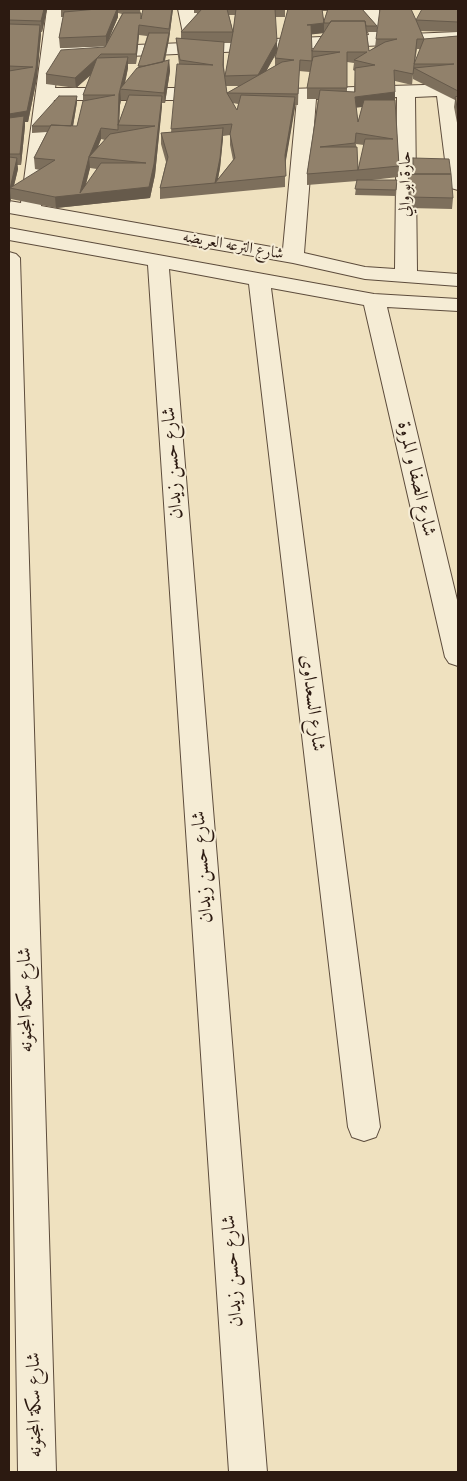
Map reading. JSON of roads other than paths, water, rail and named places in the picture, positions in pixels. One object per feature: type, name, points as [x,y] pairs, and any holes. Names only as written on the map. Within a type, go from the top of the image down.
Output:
[{"type":"street","points":[[187,9],[195,48]]},
{"type":"street","points":[[370,9],[378,40]]},
{"type":"street","points":[[30,210],[38,101],[50,54],[48,20]]},
{"type":"street","points":[[50,54],[458,37]]},
{"type":"street","points":[[38,101],[234,94],[452,90],[458,184]]},
{"type":"street","name":"حارة ابو والي","points":[[406,91],[406,277]]},
{"type":"street","points":[[293,257],[307,94]]},
{"type":"street","points":[[9,207],[9,219]]},
{"type":"street","name":"شارع الترعه العريضه","points":[[9,207],[293,257],[365,273],[458,280]]},
{"type":"street","name":"شارع الترعه العريضه","points":[[9,234],[374,300],[458,305]]},
{"type":"street","name":"شارع سكة المجنونه","points":[[9,258],[37,1472]]},
{"type":"street","name":"شارع حسن زيدان","points":[[158,262],[248,1472]]},
{"type":"street","name":"شارع السعداوى","points":[[259,280],[364,1127]]},
{"type":"street","name":"شارع الصفا و المروة","points":[[374,300],[458,657]]}]
